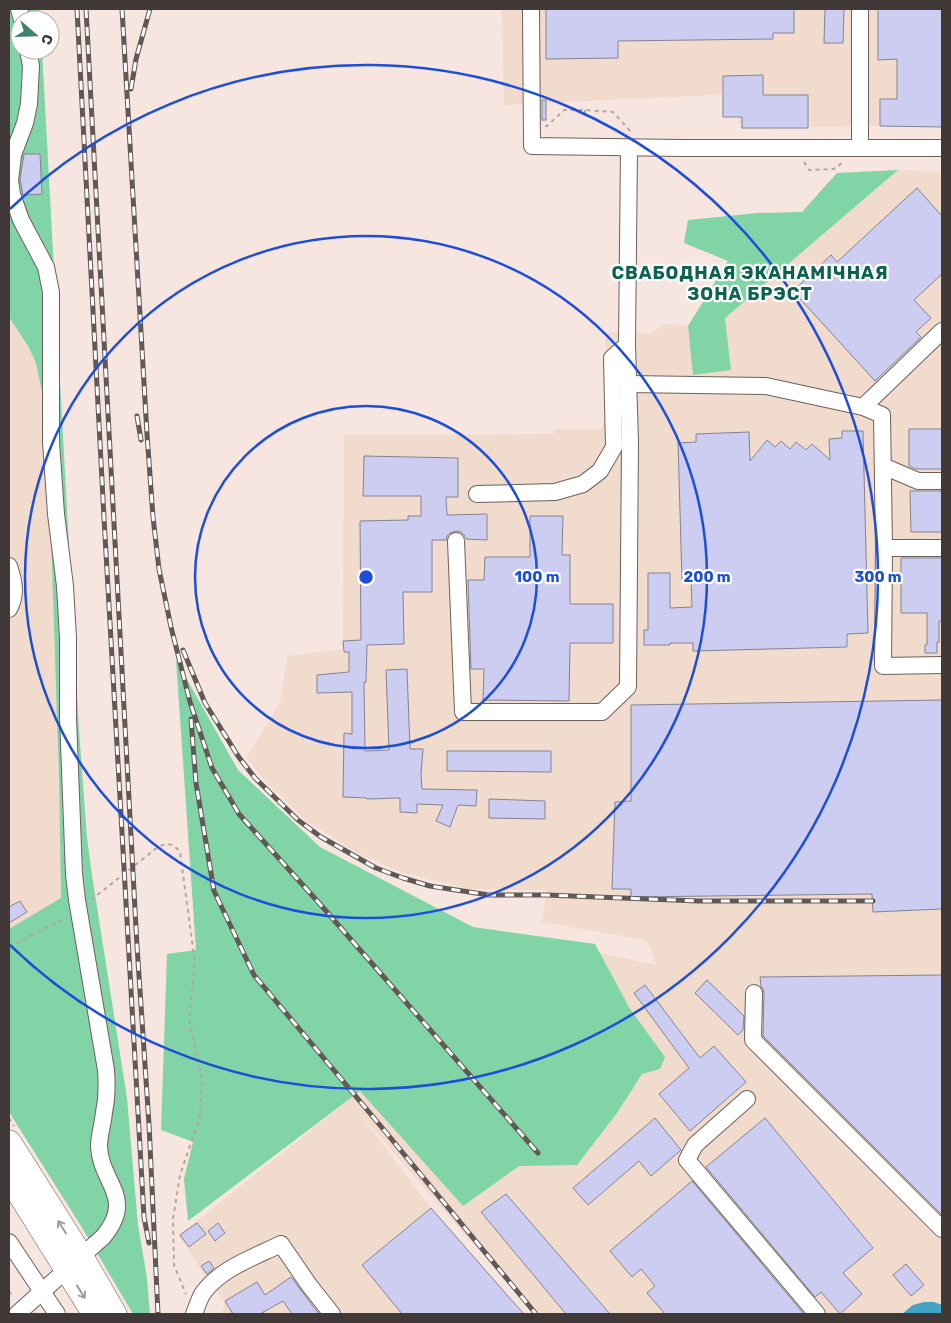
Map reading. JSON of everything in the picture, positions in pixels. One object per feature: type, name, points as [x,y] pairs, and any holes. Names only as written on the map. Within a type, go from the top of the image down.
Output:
[{"type":"highway","points":[[9,1143],[74,1263],[95,1314]]},
{"type":"highway","points":[[9,1176],[114,1314]]},
{"type":"street","points":[[531,9],[532,146],[632,141],[860,148],[942,148]]},
{"type":"street","points":[[860,9],[860,148]]},
{"type":"street","points":[[17,1314],[103,1237],[113,1221],[117,1202],[116,1194],[99,1148],[106,1098],[106,1070],[74,874],[68,718],[68,638],[65,586],[56,514],[51,442],[51,292],[46,267],[21,220],[12,194],[10,181],[13,155],[25,123],[29,104],[30,60]]},
{"type":"street","points":[[456,541],[462,712],[602,712],[628,687],[630,452],[627,345],[632,141]]},
{"type":"street","points":[[862,407],[935,346],[942,332]]},
{"type":"street","points":[[477,494],[555,492],[583,484],[600,471],[614,447],[612,358],[627,345]]},
{"type":"street","points":[[628,384],[766,386],[862,407],[882,415],[883,666],[942,665]]},
{"type":"street","points":[[883,466],[918,481],[942,481]]},
{"type":"street","points":[[884,548],[942,548]]},
{"type":"street","points":[[9,566],[14,587],[14,595],[9,608]]},
{"type":"street","points":[[754,993],[753,1040],[942,1229]]},
{"type":"street","points":[[747,1099],[695,1145],[687,1160],[817,1314]]},
{"type":"street","points":[[9,1242],[57,1314]]},
{"type":"street","points":[[194,1314],[201,1294],[210,1284],[229,1270],[281,1244],[332,1314]]},
{"type":"path","points":[[532,126],[547,126],[564,110],[613,112],[627,129],[632,141]]},
{"type":"path","points":[[585,110],[585,117]]},
{"type":"path","points":[[804,162],[809,170],[834,169],[846,160]]},
{"type":"path","points":[[169,844],[180,852],[195,963],[189,1019],[202,1080],[200,1117],[180,1175],[173,1220],[174,1265],[188,1298]]},
{"type":"shaded area","points":[[502,9],[942,9],[942,124],[741,129],[733,94],[504,105]]},
{"type":"shaded area","points":[[898,170],[939,172],[942,177],[942,1314],[538,1314],[457,1226],[357,1110],[431,1208],[524,1314],[222,1314],[225,1301],[210,1284],[179,1235],[360,1091],[518,936],[656,965],[652,950],[646,940],[542,922],[547,890],[468,889],[400,872],[361,855],[306,821],[265,781],[246,758],[280,703],[288,656],[343,649],[344,435],[553,434],[555,429],[601,430],[605,420],[606,336],[611,332],[652,333],[664,324],[688,326],[758,213],[802,212],[837,173]]},
{"type":"shaded area","points":[[9,317],[36,362],[47,416],[59,777],[61,898],[9,929]]},
{"type":"green space","points":[[9,9],[39,9],[10,10],[10,60],[43,60],[79,730],[87,838],[127,1098],[138,1225],[147,1278],[150,1314],[133,1314],[81,1226],[9,1112],[9,929],[61,898],[59,777],[47,416],[36,363],[29,348],[9,317]]},
{"type":"green space","points":[[898,170],[725,318],[731,370],[693,375],[688,326],[728,261],[684,243],[688,220],[758,213],[802,212],[837,173]]},
{"type":"green space","points":[[176,660],[238,770],[320,847],[473,927],[595,944],[630,1009],[665,1057],[660,1069],[642,1074],[617,1113],[577,1165],[519,1166],[463,1206],[360,1091],[188,1221],[184,1179],[193,1142],[161,1130],[167,954],[196,950]]},
{"type":"water","points":[[934,1302],[942,1305],[942,1314],[902,1314],[913,1305]]},
{"type":"building","points":[[546,9],[794,9],[794,33],[773,33],[773,39],[618,41],[618,58],[546,59]]},
{"type":"building","points":[[825,9],[844,9],[843,43],[824,43]]},
{"type":"building","points":[[878,9],[942,9],[942,127],[880,126],[880,99],[897,99],[897,59],[878,60]]},
{"type":"building","points":[[763,75],[763,95],[808,95],[808,128],[742,128],[742,117],[723,117],[723,76]]},
{"type":"building","points":[[542,100],[546,100],[546,120],[542,120]]},
{"type":"building","points":[[24,154],[40,154],[42,194],[23,195],[20,179]]},
{"type":"building","points":[[917,188],[942,216],[942,274],[914,300],[931,318],[916,332],[921,337],[875,381],[793,291],[831,255],[837,262]]},
{"type":"building","points":[[909,429],[942,429],[942,469],[916,469],[909,466]]},
{"type":"building","points":[[842,431],[863,431],[868,633],[847,634],[847,647],[693,651],[693,643],[644,645],[644,630],[648,630],[648,573],[670,573],[670,608],[692,607],[691,580],[682,580],[678,443],[696,442],[696,434],[749,432],[750,461],[767,440],[775,447],[781,441],[790,449],[796,442],[806,450],[812,444],[830,460],[829,439],[842,438]]},
{"type":"building","points":[[364,456],[458,458],[458,497],[446,497],[447,515],[487,514],[487,540],[466,539],[461,532],[456,531],[450,533],[446,540],[432,540],[432,592],[403,592],[404,644],[367,645],[366,682],[364,682],[365,751],[389,750],[386,670],[407,669],[410,749],[423,749],[422,789],[477,790],[476,806],[458,805],[450,827],[436,821],[443,805],[417,804],[417,813],[400,812],[400,798],[367,799],[343,797],[344,733],[352,734],[352,692],[317,693],[317,675],[349,672],[349,652],[344,652],[343,641],[361,640],[360,521],[408,520],[408,516],[421,516],[421,496],[363,496]]},
{"type":"building","points":[[910,491],[942,491],[942,532],[911,532]]},
{"type":"building","points":[[530,516],[563,516],[562,555],[570,555],[570,604],[613,604],[613,643],[570,643],[569,701],[483,700],[484,669],[471,669],[468,580],[484,580],[485,557],[530,557]]},
{"type":"building","points":[[901,558],[942,558],[942,621],[939,621],[937,653],[925,653],[925,645],[927,645],[927,613],[901,613]]},
{"type":"building","points":[[942,700],[942,909],[873,912],[872,894],[631,897],[631,889],[612,889],[615,802],[631,801],[631,705]]},
{"type":"building","points":[[447,751],[551,751],[551,772],[447,771]]},
{"type":"building","points":[[489,799],[545,801],[545,819],[489,818]]},
{"type":"building","points":[[20,901],[27,912],[9,923],[9,907]]},
{"type":"building","points":[[942,975],[942,1215],[763,1036],[764,993],[760,977]]},
{"type":"building","points":[[707,980],[744,1016],[743,1030],[738,1035],[695,993]]},
{"type":"building","points":[[645,985],[700,1058],[714,1046],[746,1082],[690,1131],[659,1094],[689,1068],[634,993]]},
{"type":"building","points":[[655,1118],[681,1150],[651,1176],[639,1161],[588,1205],[573,1188]]},
{"type":"building","points":[[765,1118],[873,1248],[843,1273],[862,1294],[840,1314],[821,1292],[815,1297],[706,1167]]},
{"type":"building","points":[[692,1181],[804,1314],[665,1314],[647,1293],[655,1286],[641,1269],[632,1277],[610,1251]]},
{"type":"building","points":[[506,1194],[610,1314],[566,1314],[481,1212]]},
{"type":"building","points":[[431,1208],[524,1314],[402,1314],[362,1265]]},
{"type":"building","points":[[197,1223],[206,1234],[189,1247],[180,1235]]},
{"type":"building","points":[[218,1223],[225,1233],[215,1241],[208,1231]]},
{"type":"building","points":[[209,1261],[214,1268],[207,1274],[201,1266]]},
{"type":"building","points":[[906,1264],[924,1285],[911,1296],[893,1275]]},
{"type":"building","points":[[291,1277],[319,1314],[292,1314],[283,1301],[260,1314],[233,1314],[225,1301],[257,1282],[265,1295]]},
{"type":"railway","points":[[77,9],[144,1217],[149,1243]]},
{"type":"railway","points":[[86,9],[158,1314]]},
{"type":"railway","points":[[122,9],[147,434],[159,569],[190,702],[212,768],[239,814],[538,1153]]},
{"type":"railway","points":[[131,89],[136,59],[150,9]]},
{"type":"railway","points":[[137,416],[141,440]]},
{"type":"railway","points":[[183,650],[205,703],[238,756],[255,778],[298,820],[321,837],[376,868],[403,878],[430,886],[489,895],[546,895],[698,901],[873,901]]},
{"type":"railway","points":[[191,719],[196,783],[214,891],[254,975],[536,1314]]},
{"type":"district","name":"СВАБОДНАЯ ЭКАНАМІЧНАЯ ЗОНА БРЭСТ","points":[[750,283]]}]
